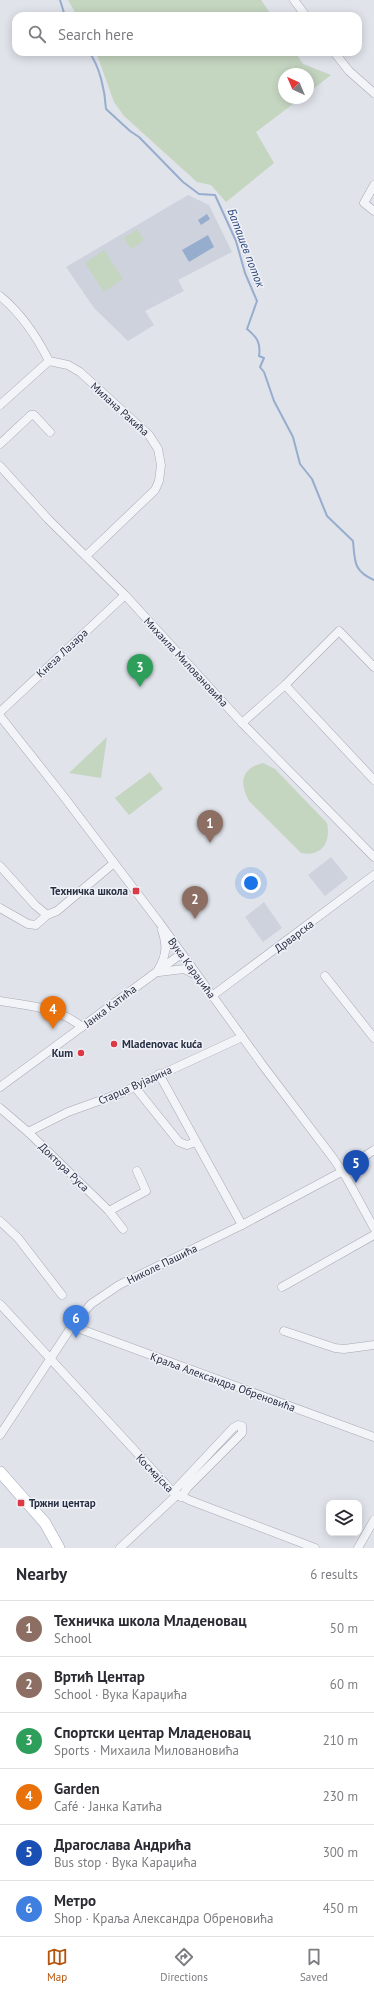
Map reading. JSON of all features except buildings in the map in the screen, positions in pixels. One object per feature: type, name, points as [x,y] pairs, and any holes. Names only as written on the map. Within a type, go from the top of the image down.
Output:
[{"type":"main road","points":[[0,1472],[45,1523],[59,1548]]},
{"type":"street","points":[[294,0],[303,12]]},
{"type":"street","points":[[337,56],[349,71],[374,93]]},
{"type":"street","points":[[374,185],[364,203],[374,211]]},
{"type":"street","points":[[0,296],[23,320],[49,360],[0,405]]},
{"type":"street","name":"Милана Ракића","points":[[49,360],[68,365],[80,372],[149,435],[156,445],[161,459],[160,475],[155,490],[86,556]]},
{"type":"street","points":[[0,444],[34,415],[50,432]]},
{"type":"street","name":"Михаила Миловановића","points":[[0,466],[125,595],[242,723],[374,857]]},
{"type":"street","name":"Кнеза Лазара","points":[[0,712],[125,595]]},
{"type":"street","points":[[242,723],[285,685],[339,631],[374,667]]},
{"type":"street","points":[[285,685],[374,780]]},
{"type":"street","name":"Вука Караџића","points":[[0,716],[114,862],[242,1037],[343,1171],[374,1228]]},
{"type":"street","points":[[0,908],[32,926],[39,924],[47,915],[57,912],[114,862]]},
{"type":"street","points":[[0,866],[42,912],[47,915]]},
{"type":"street","name":"Дрварска","points":[[212,996],[374,875]]},
{"type":"street","points":[[157,972],[166,955],[166,945],[159,922]]},
{"type":"street","name":"Јанка Катића","points":[[0,1087],[182,954]]},
{"type":"street","points":[[157,972],[184,969],[198,976]]},
{"type":"street","points":[[325,976],[374,1038]]},
{"type":"street","points":[[0,1001],[44,1008],[67,1017],[82,1027]]},
{"type":"street","name":"Старца Вујадина","points":[[28,1132],[68,1112],[134,1086],[242,1037]]},
{"type":"street","points":[[159,1074],[242,1225]]},
{"type":"street","points":[[134,1086],[179,1142],[187,1145],[196,1142]]},
{"type":"street","name":"Доктора Руса","points":[[0,1108],[28,1132],[109,1211],[123,1229]]},
{"type":"street","name":"Николе Пашића","points":[[0,1435],[72,1326],[91,1304],[119,1285],[242,1225],[343,1171],[374,1150]]},
{"type":"street","points":[[109,1211],[146,1191],[138,1171]]},
{"type":"street","points":[[0,1221],[18,1238],[62,1295]]},
{"type":"street","points":[[282,1287],[374,1235]]},
{"type":"street","points":[[0,1304],[50,1360]]},
{"type":"street","name":"Краља Александра Обреновића","points":[[72,1326],[374,1437]]},
{"type":"street","points":[[284,1331],[335,1348],[344,1349],[374,1345]]},
{"type":"street","name":"Космајска","points":[[50,1360],[177,1494],[315,1548]]},
{"type":"street","points":[[120,1548],[177,1494],[233,1428],[238,1425],[242,1426],[242,1433],[188,1486],[177,1494]]},
{"type":"street","points":[[358,1548],[374,1520]]},
{"type":"street","points":[[128,1548],[139,1536],[144,1526]]},
{"type":"shaded area","points":[[188,195],[209,205],[232,252],[178,280],[184,291],[145,311],[154,325],[128,341],[94,308],[66,267]]},
{"type":"shaded area","points":[[331,857],[348,878],[325,896],[308,875]]},
{"type":"shaded area","points":[[264,902],[282,928],[263,942],[245,917]]},
{"type":"green space","points":[[68,0],[261,0],[269,12],[75,12]]},
{"type":"green space","points":[[97,56],[298,56],[303,64],[313,68],[278,68],[278,104],[293,104],[256,132],[274,163],[226,202],[211,185],[197,182],[124,116],[114,102]]},
{"type":"green space","points":[[314,68],[331,75],[314,88]]},
{"type":"green space","points":[[137,229],[144,240],[131,249],[124,238]]},
{"type":"green space","points":[[104,250],[123,279],[104,292],[85,263]]},
{"type":"green space","points":[[107,737],[101,778],[69,773]]},
{"type":"green space","points":[[263,763],[275,769],[327,823],[328,836],[326,842],[320,850],[308,854],[301,853],[249,801],[244,788],[244,777],[246,772],[250,769]]},
{"type":"green space","points":[[150,772],[163,789],[129,815],[115,798]]},
{"type":"water","points":[[207,214],[210,219],[201,225],[198,220]]},
{"type":"water","points":[[208,235],[214,247],[189,262],[182,250]]},
{"type":"waterway","name":"Баташев поток","points":[[60,0],[64,12]]},
{"type":"waterway","name":"Баташев поток","points":[[92,56],[101,79],[106,109],[130,131],[139,137],[183,182],[199,194],[215,195],[236,241],[245,273],[257,301],[247,329],[258,341],[259,356],[264,358],[260,367],[264,372],[274,401],[293,437],[300,464],[312,479],[327,516],[353,541],[356,565],[362,573],[374,580]]},
{"type":"place","name":"Спортски центар Младеновац","points":[[140,687]]},
{"type":"place","name":"Техничка школа Младеновац","points":[[210,843]]},
{"type":"place","name":"Техничка школа","points":[[136,891]]},
{"type":"place","name":"Вртић Центар","points":[[195,919]]},
{"type":"place","name":"Garden","points":[[53,1029]]},
{"type":"place","name":"Mladenovac kuća","points":[[114,1044]]},
{"type":"place","name":"Kum","points":[[81,1053]]},
{"type":"place","name":"Драгослава Андрића","points":[[356,1183]]},
{"type":"place","name":"Метро","points":[[76,1338]]},
{"type":"place","name":"Тржни центар","points":[[21,1503]]}]
